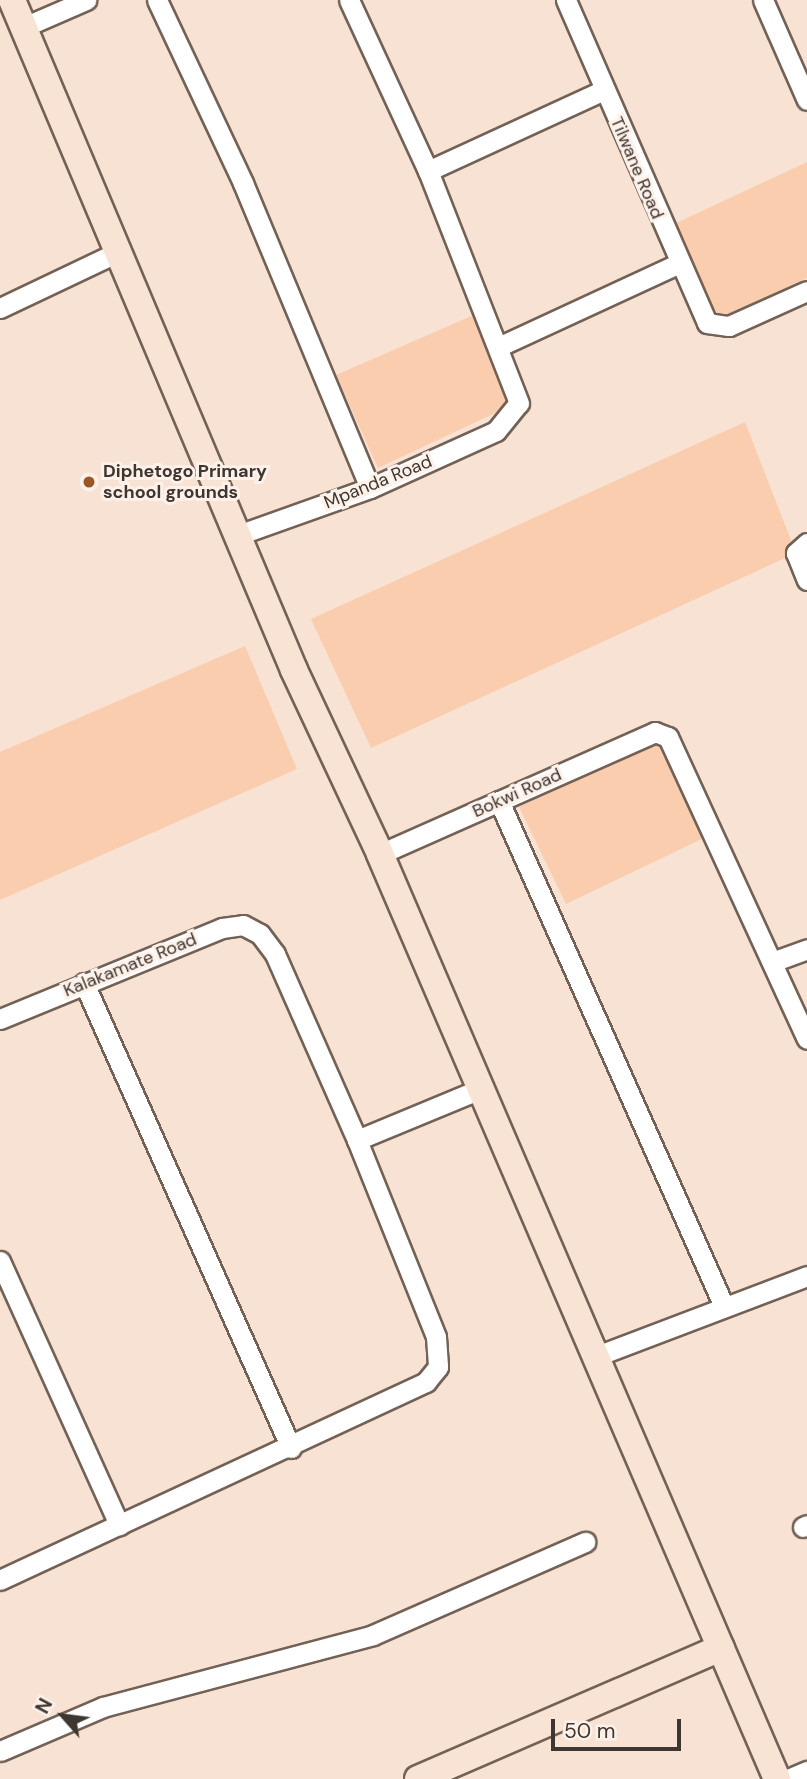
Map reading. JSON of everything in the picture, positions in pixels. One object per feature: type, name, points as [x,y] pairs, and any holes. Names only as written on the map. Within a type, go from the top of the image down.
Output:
[{"type":"street","points":[[12,0],[238,535],[380,853],[777,1779]]},
{"type":"street","points":[[24,27],[86,0]]},
{"type":"street","points":[[157,0],[243,183],[370,488]]},
{"type":"street","points":[[349,0],[428,171],[498,347],[678,264]]},
{"type":"street","name":"Tilwane Road","points":[[566,0],[700,315],[718,327],[807,291]]},
{"type":"street","points":[[763,0],[807,100]]},
{"type":"street","points":[[428,171],[604,90]]},
{"type":"street","points":[[0,308],[120,251]]},
{"type":"street","name":"Mpanda Road","points":[[238,535],[370,488],[496,432],[512,417],[519,402],[498,347]]},
{"type":"street","points":[[807,543],[796,553],[807,580]]},
{"type":"street","name":"Bokwi Road","points":[[380,853],[655,732],[668,737],[678,750],[772,962]]},
{"type":"street","points":[[499,801],[723,1304]]},
{"type":"street","name":"Kalakamate Road","points":[[0,1018],[222,928],[243,925],[260,933],[275,954],[357,1140]]},
{"type":"street","points":[[807,949],[772,962],[807,1039]]},
{"type":"street","points":[[84,984],[291,1448]]},
{"type":"street","points":[[0,1580],[291,1448],[426,1382],[438,1367],[436,1337],[357,1140],[480,1089]]},
{"type":"street","points":[[0,1261],[118,1525]]},
{"type":"street","points":[[594,1357],[723,1304],[807,1276]]},
{"type":"street","points":[[0,1751],[103,1707],[373,1635],[585,1542]]},
{"type":"street","points":[[418,1779],[721,1648]]},
{"type":"street","points":[[789,1779],[807,1771]]},
{"type":"shaded area","points":[[807,162],[807,278],[724,317],[711,315],[674,224]]},
{"type":"shaded area","points":[[476,314],[515,396],[508,407],[378,468],[336,375]]},
{"type":"shaded area","points":[[745,422],[796,553],[371,748],[311,619]]},
{"type":"shaded area","points":[[245,646],[297,769],[0,900],[0,752]]},
{"type":"shaded area","points":[[654,742],[665,751],[708,836],[566,904],[519,807]]},
{"type":"place","name":"Diphetogo Primary school grounds","points":[[89,482]]}]
